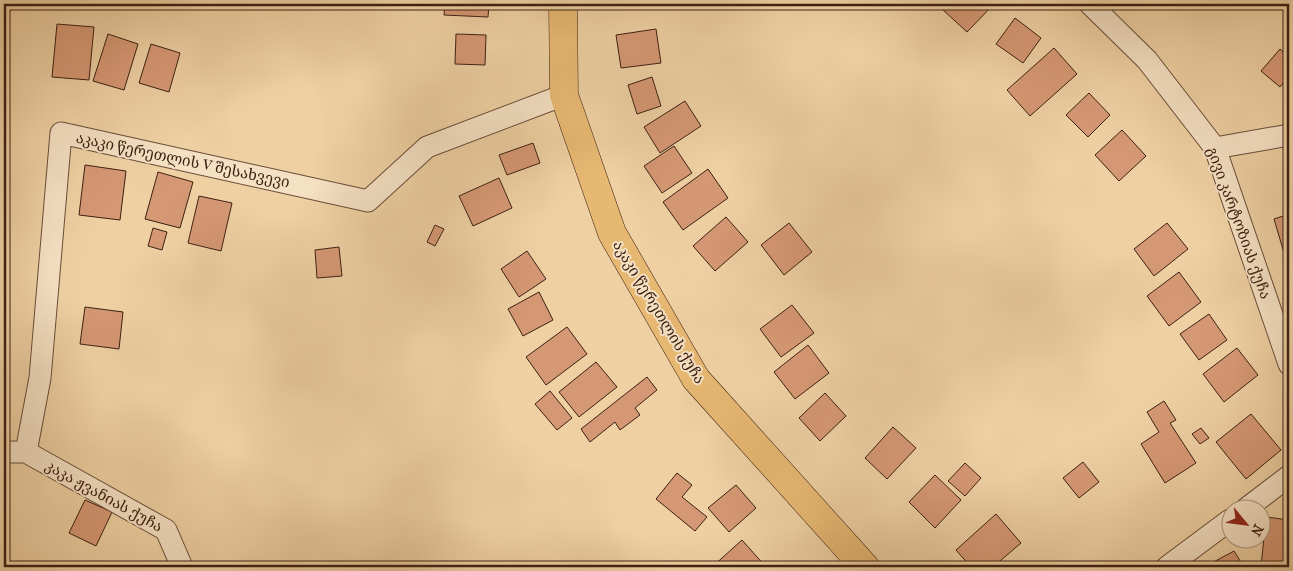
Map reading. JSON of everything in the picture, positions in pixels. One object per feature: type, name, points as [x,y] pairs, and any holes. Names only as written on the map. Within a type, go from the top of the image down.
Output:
[{"type":"main road","name":"აკაკი წერეთლის ქუჩა","points":[[563,4],[564,95],[612,233],[696,379],[865,567]]},
{"type":"street","name":"გივი კარტოზიას ქუჩა","points":[[1090,4],[1147,60],[1215,148],[1289,364]]},
{"type":"street","name":"აკაკი წერეთლის V შესახვევი","points":[[26,452],[40,378],[61,133],[368,201],[427,147],[564,95]]},
{"type":"street","points":[[1215,148],[1289,135]]},
{"type":"street","name":"კაკა ჟვანიას ქუჩა","points":[[4,452],[26,452],[166,530],[182,567]]},
{"type":"street","points":[[1260,498],[1289,476]]},
{"type":"street","points":[[1167,567],[1220,527]]},
{"type":"building","points":[[445,4],[489,4],[488,17],[444,15]]},
{"type":"building","points":[[947,4],[994,4],[967,32],[942,9]]},
{"type":"building","points":[[1015,18],[1041,38],[1023,63],[996,44]]},
{"type":"building","points":[[57,24],[94,27],[89,80],[52,77]]},
{"type":"building","points":[[656,29],[661,63],[621,68],[616,35]]},
{"type":"building","points":[[108,34],[138,44],[124,90],[93,81]]},
{"type":"building","points":[[456,34],[486,35],[485,65],[455,64]]},
{"type":"building","points":[[151,44],[180,53],[169,92],[139,83]]},
{"type":"building","points":[[1054,48],[1077,74],[1030,116],[1007,90]]},
{"type":"building","points":[[1280,49],[1289,57],[1289,76],[1280,87],[1261,71]]},
{"type":"building","points":[[652,77],[661,106],[637,114],[628,85]]},
{"type":"building","points":[[1089,93],[1110,115],[1088,137],[1066,115]]},
{"type":"building","points":[[685,101],[701,126],[660,153],[644,127]]},
{"type":"building","points":[[1122,130],[1146,156],[1119,181],[1095,155]]},
{"type":"building","points":[[533,143],[540,163],[507,175],[499,155]]},
{"type":"building","points":[[674,146],[692,173],[662,193],[644,166]]},
{"type":"building","points":[[85,165],[126,171],[120,220],[79,215]]},
{"type":"building","points":[[708,169],[728,198],[683,230],[663,202]]},
{"type":"building","points":[[158,172],[193,182],[180,228],[145,219]]},
{"type":"building","points":[[499,178],[512,208],[473,226],[459,196]]},
{"type":"building","points":[[199,196],[232,203],[221,251],[188,243]]},
{"type":"building","points":[[1289,214],[1289,251],[1284,253],[1274,219]]},
{"type":"building","points":[[726,217],[748,242],[715,271],[693,246]]},
{"type":"building","points":[[789,223],[812,252],[784,275],[761,245]]},
{"type":"building","points":[[1167,223],[1188,249],[1154,276],[1134,249]]},
{"type":"building","points":[[435,225],[444,229],[435,246],[427,242]]},
{"type":"building","points":[[153,228],[167,232],[162,250],[148,246]]},
{"type":"building","points":[[339,247],[342,276],[317,278],[315,250]]},
{"type":"building","points":[[527,251],[546,279],[519,297],[501,269]]},
{"type":"building","points":[[1179,272],[1201,302],[1169,326],[1147,296]]},
{"type":"building","points":[[539,292],[553,320],[523,336],[508,309]]},
{"type":"building","points":[[792,305],[814,333],[781,357],[760,329]]},
{"type":"building","points":[[85,307],[123,312],[119,349],[80,344]]},
{"type":"building","points":[[1209,314],[1227,340],[1199,360],[1180,334]]},
{"type":"building","points":[[567,327],[587,354],[546,385],[526,357]]},
{"type":"building","points":[[808,345],[829,373],[795,399],[774,372]]},
{"type":"building","points":[[1237,348],[1258,375],[1224,402],[1203,374]]},
{"type":"building","points":[[596,362],[617,387],[579,417],[559,392]]},
{"type":"building","points":[[647,377],[657,390],[635,408],[640,415],[620,430],[615,422],[590,442],[581,429]]},
{"type":"building","points":[[550,391],[572,418],[557,430],[535,404]]},
{"type":"building","points":[[825,393],[846,416],[820,441],[799,418]]},
{"type":"building","points":[[1164,401],[1176,420],[1170,423],[1196,463],[1165,483],[1141,444],[1159,432],[1147,412]]},
{"type":"building","points":[[1251,414],[1281,450],[1246,479],[1216,442]]},
{"type":"building","points":[[893,427],[916,448],[887,479],[865,458]]},
{"type":"building","points":[[1201,428],[1209,438],[1200,444],[1192,434]]},
{"type":"building","points":[[1083,462],[1099,482],[1079,498],[1063,478]]},
{"type":"building","points":[[965,463],[981,478],[965,496],[948,481]]},
{"type":"building","points":[[677,473],[692,485],[682,497],[707,517],[695,531],[656,499]]},
{"type":"building","points":[[935,475],[961,500],[935,528],[909,502]]},
{"type":"building","points":[[736,485],[756,508],[729,532],[708,508]]},
{"type":"building","points":[[85,500],[112,512],[96,546],[69,533]]},
{"type":"building","points":[[996,514],[1021,543],[993,567],[971,567],[956,550]]},
{"type":"building","points":[[1270,518],[1289,520],[1289,564],[1283,563],[1282,567],[1261,567],[1263,548],[1270,548]]},
{"type":"building","points":[[742,540],[766,567],[712,567]]},
{"type":"building","points":[[1234,551],[1244,567],[1209,567],[1208,565]]}]
